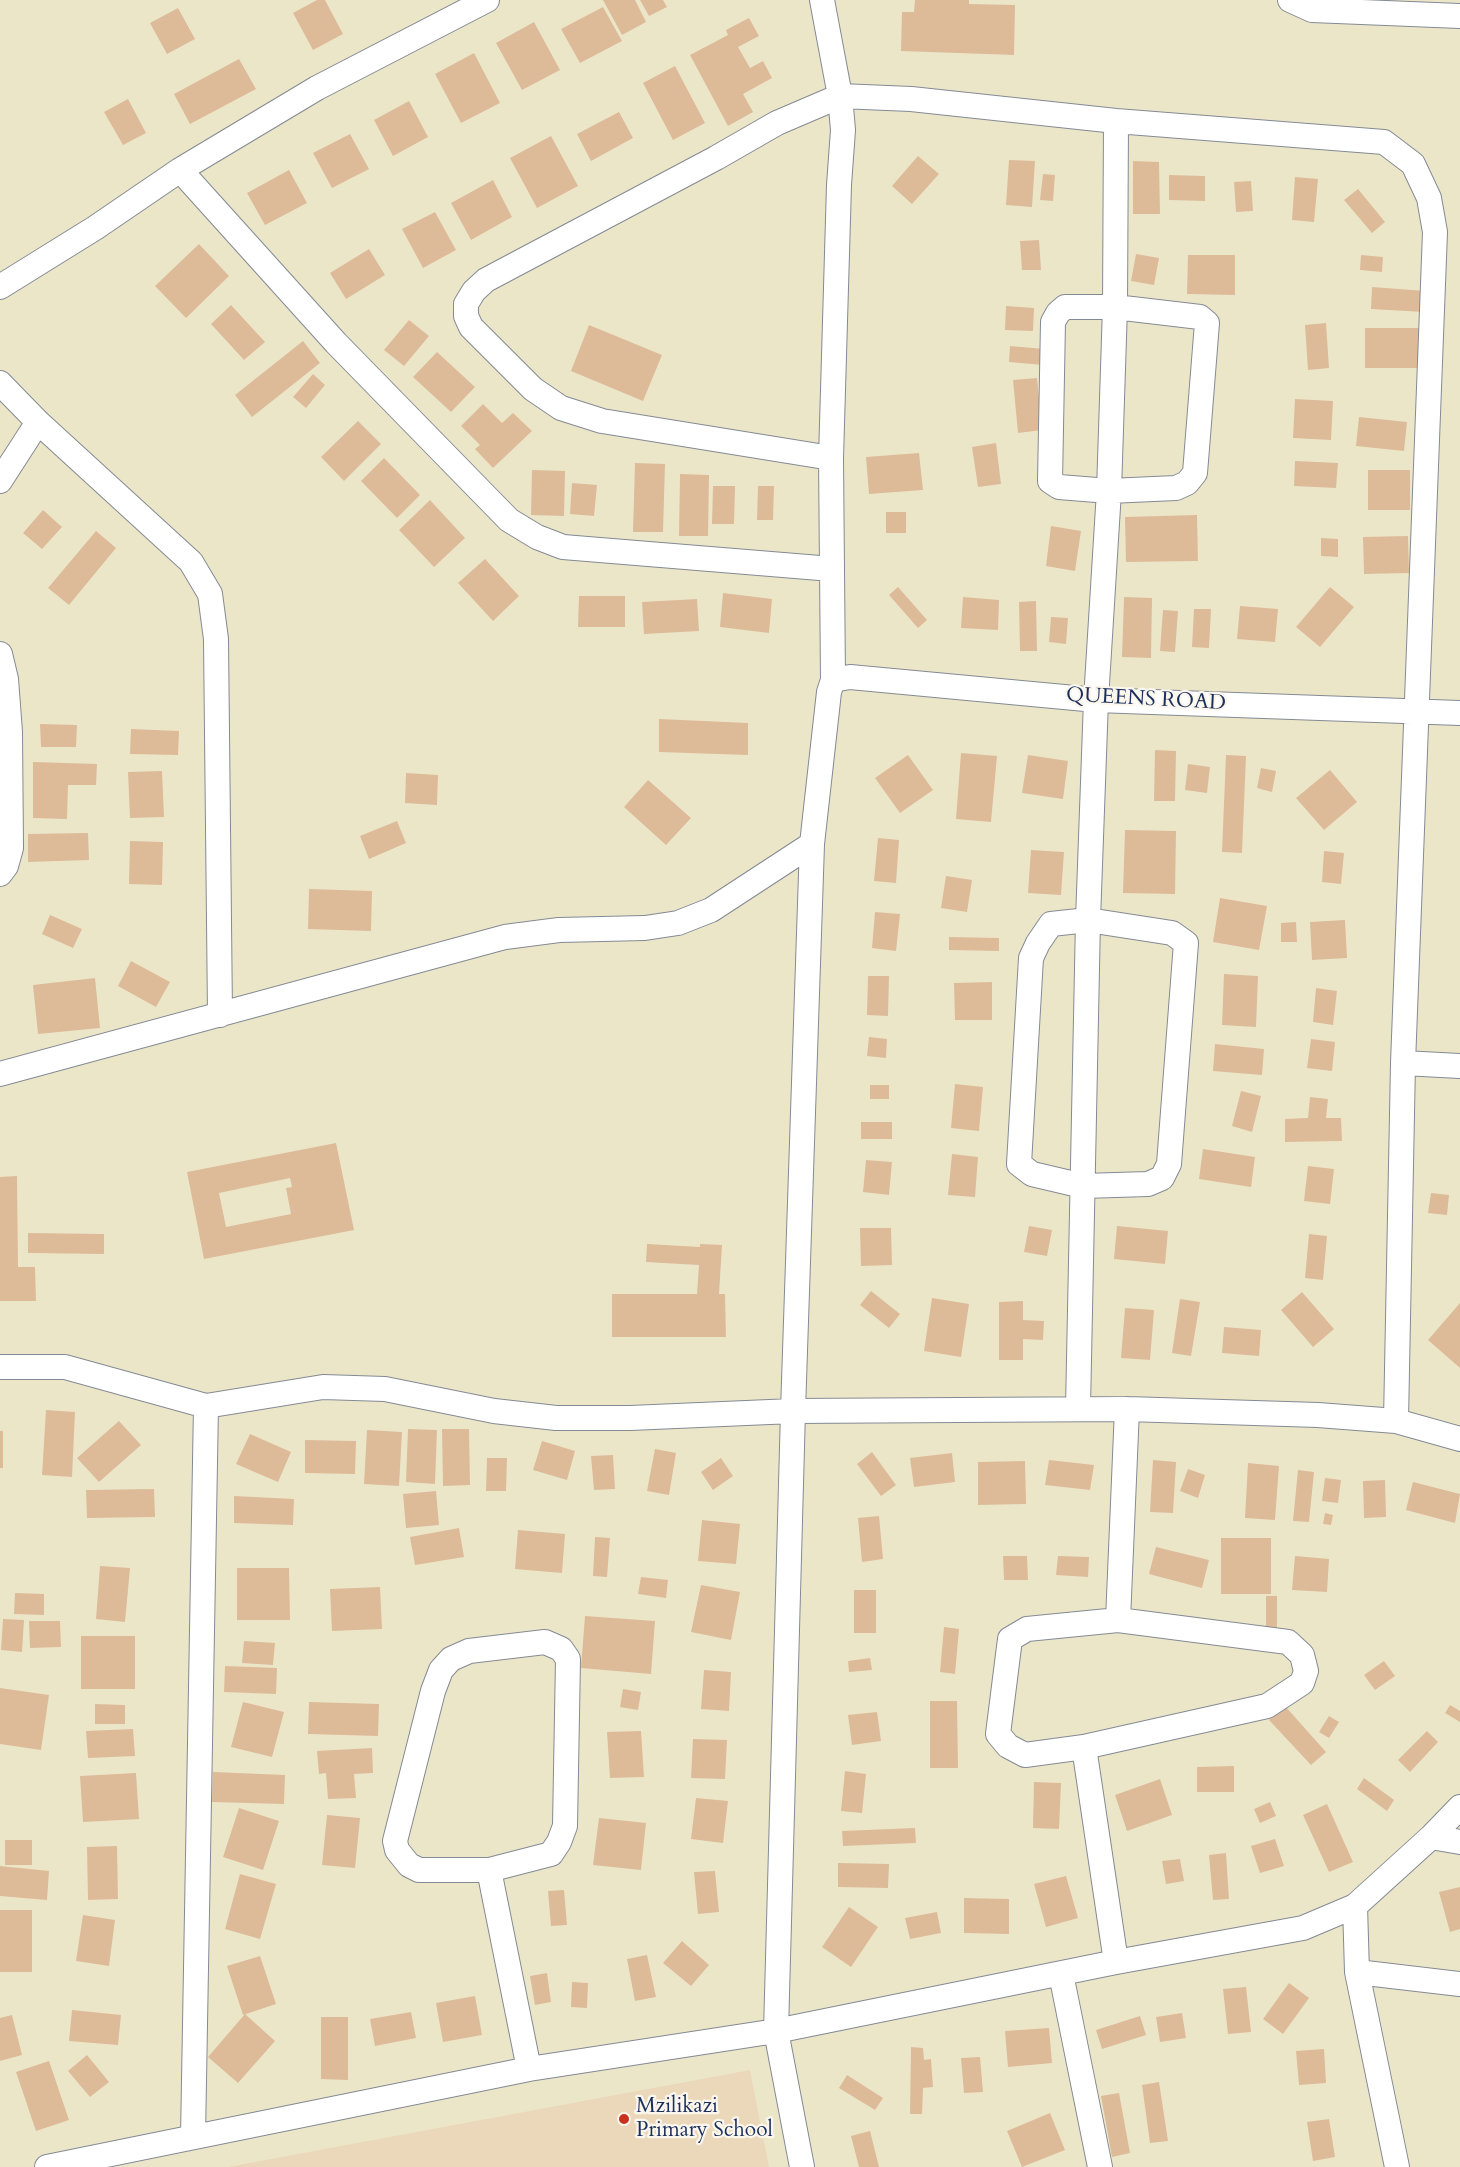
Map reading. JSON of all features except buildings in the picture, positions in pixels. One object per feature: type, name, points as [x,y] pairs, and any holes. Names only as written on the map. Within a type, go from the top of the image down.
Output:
[{"type":"street","points":[[0,287],[95,228],[180,170],[317,88],[487,0]]},
{"type":"street","points":[[802,2167],[776,2031],[793,1411],[813,844],[829,692],[833,680],[831,458],[839,185],[843,130],[840,96],[822,0]]},
{"type":"street","points":[[1290,0],[1312,10],[1460,16]]},
{"type":"street","points":[[831,458],[602,421],[561,408],[533,389],[471,327],[466,316],[466,304],[474,291],[486,280],[716,158],[777,123],[840,96],[911,99],[1116,120],[1384,142],[1413,164],[1429,198],[1435,232],[1403,1063],[1396,1421]]},
{"type":"street","points":[[1078,1408],[1088,920],[1096,700],[1109,491],[1116,120]]},
{"type":"street","points":[[180,170],[336,343],[509,520],[537,537],[563,547],[832,569]]},
{"type":"street","points":[[1065,307],[1114,307],[1200,316],[1207,323],[1195,473],[1187,483],[1176,488],[1109,491],[1059,487],[1054,486],[1050,481],[1053,322],[1065,307]]},
{"type":"street","points":[[0,383],[9,401],[38,422],[191,562],[210,594],[216,639],[220,1015]]},
{"type":"street","points":[[0,481],[38,422]]},
{"type":"street","points":[[0,654],[6,680],[10,732],[10,848],[6,866],[0,874]]},
{"type":"street","name":"QUEENS ROAD","points":[[833,680],[850,677],[1096,700],[1460,713]]},
{"type":"street","points":[[0,1074],[505,937],[559,930],[645,928],[678,923],[711,910],[813,844]]},
{"type":"street","points":[[1088,920],[1172,933],[1186,943],[1169,1164],[1162,1178],[1148,1184],[1083,1186],[1032,1174],[1019,1164],[1031,958],[1051,924],[1088,920]]},
{"type":"street","points":[[1403,1063],[1460,1066]]},
{"type":"street","points":[[0,1366],[65,1367],[206,1406],[323,1387],[385,1389],[495,1411],[556,1418],[630,1418],[793,1411],[1127,1409],[1318,1415],[1396,1421],[1460,1439]]},
{"type":"street","points":[[194,2137],[206,1406]]},
{"type":"street","points":[[1118,1620],[1127,1409]]},
{"type":"street","points":[[1118,1620],[1288,1642],[1302,1655],[1306,1671],[1302,1683],[1268,1706],[1084,1747],[1025,1755],[1008,1746],[998,1734],[1010,1639],[1028,1629],[1118,1620]]},
{"type":"street","points":[[545,1642],[561,1649],[568,1659],[565,1826],[551,1854],[489,1870],[418,1870],[409,1865],[397,1850],[395,1841],[433,1691],[441,1670],[451,1659],[469,1652],[545,1642]]},
{"type":"street","points":[[1084,1747],[1116,1962]]},
{"type":"street","points":[[47,2167],[529,2069],[776,2031],[1116,1962],[1303,1928],[1355,1906],[1431,1837],[1460,1807]]},
{"type":"street","points":[[1431,1837],[1460,1842]]},
{"type":"street","points":[[489,1870],[529,2069]]},
{"type":"street","points":[[1355,1906],[1357,1972],[1397,2167]]},
{"type":"street","points":[[1357,1972],[1460,1984]]},
{"type":"street","points":[[1061,1974],[1100,2167]]},
{"type":"shaded area","name":"Mzilikazi Primary School","points":[[750,2070],[769,2167],[228,2167]]},
{"type":"place","name":"Mzilikazi Primary School","points":[[624,2119]]}]
